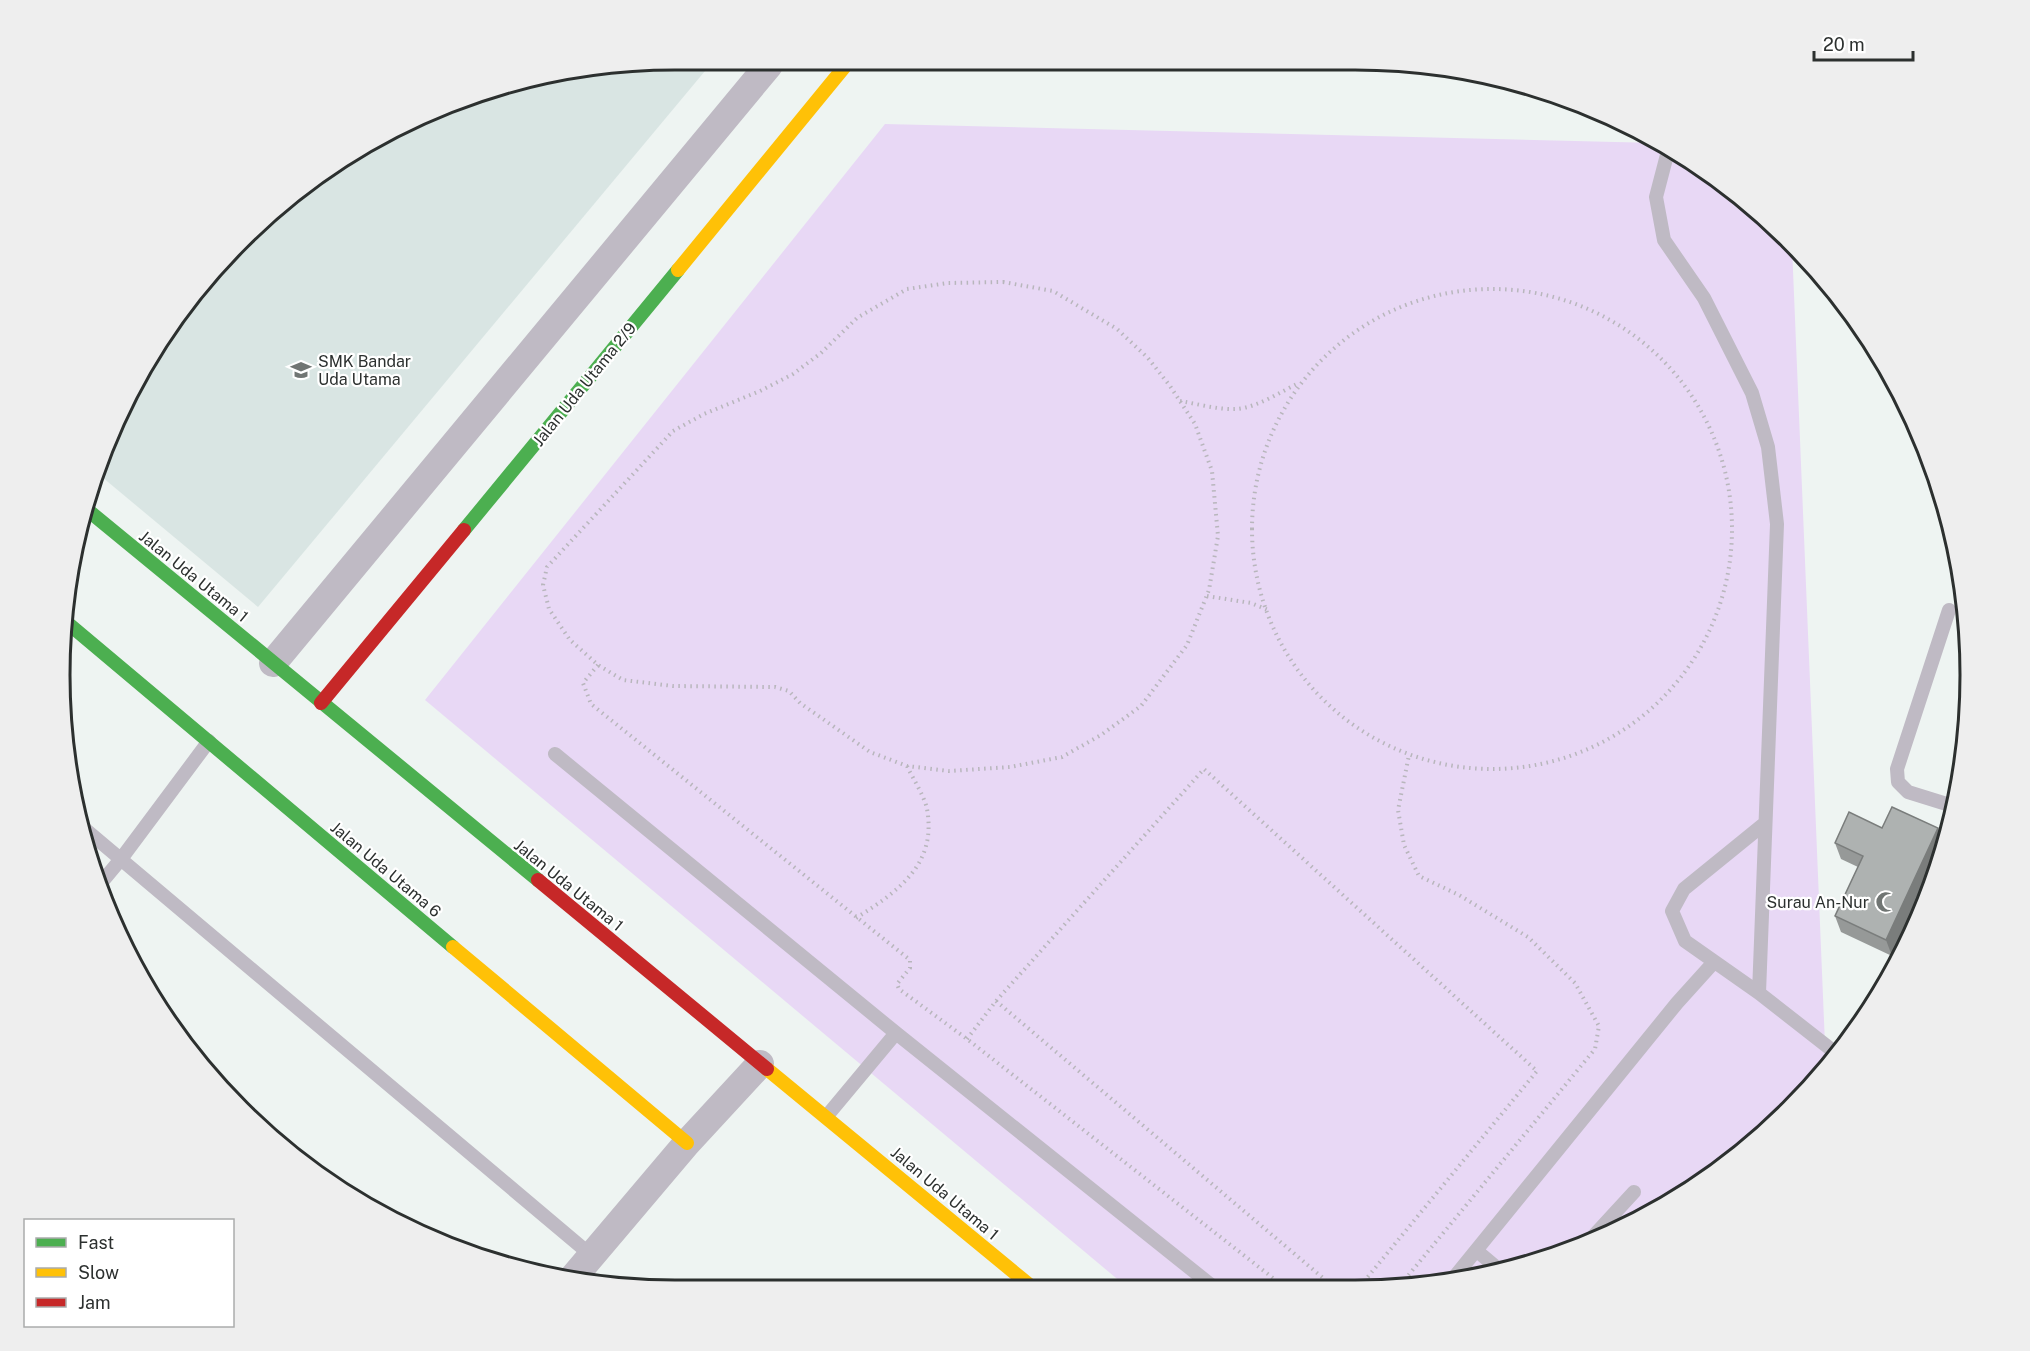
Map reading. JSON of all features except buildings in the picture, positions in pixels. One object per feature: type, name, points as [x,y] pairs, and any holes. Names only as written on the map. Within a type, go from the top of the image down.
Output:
[{"type":"street","points":[[273,663],[765,70]]},
{"type":"street","name":"Jalan Uda Utama 2/9","points":[[321,703],[842,70]]},
{"type":"street","name":"Jalan Uda Utama 1","points":[[93,514],[1023,1280]]},
{"type":"street","name":"Jalan Uda Utama 6","points":[[73,627],[687,1143]]},
{"type":"street","points":[[578,1272],[687,1143],[760,1064]]},
{"type":"lane","points":[[1666,157],[1656,197],[1664,240],[1709,308],[1752,393],[1768,447],[1777,524],[1759,993]]},
{"type":"lane","points":[[1946,804],[1908,792],[1899,782],[1896,769],[1949,610]]},
{"type":"lane","points":[[106,877],[208,741]]},
{"type":"lane","points":[[555,754],[896,1033],[1205,1280]]},
{"type":"lane","points":[[1764,824],[1684,889],[1672,911],[1685,941],[1759,993],[1830,1049]]},
{"type":"lane","points":[[92,835],[592,1256]]},
{"type":"lane","points":[[1460,1271],[1677,1003],[1714,962]]},
{"type":"lane","points":[[826,1117],[896,1033]]},
{"type":"lane","points":[[1602,1227],[1634,1192]]},
{"type":"lane","points":[[1477,1251],[1493,1264]]},
{"type":"path","points":[[1003,282],[1053,291],[1117,329],[1148,358],[1195,424],[1212,471],[1218,536],[1207,596],[1186,645],[1141,706],[1101,735],[1062,757],[1010,767],[949,771],[907,766],[870,752],[800,703],[789,692],[775,687],[673,686],[623,680],[598,665],[570,640],[549,609],[543,585],[547,567],[673,431],[704,414],[760,391],[793,374],[821,352],[857,318],[907,289],[948,283],[1003,282]]},
{"type":"path","points":[[1473,288],[1509,289],[1544,295],[1583,307],[1625,327],[1656,350],[1698,403],[1716,441],[1725,472],[1730,521],[1728,573],[1720,606],[1691,657],[1665,696],[1621,733],[1579,751],[1525,766],[1482,771],[1430,761],[1387,747],[1348,728],[1306,685],[1256,583],[1252,519],[1265,464],[1280,417],[1299,383],[1318,359],[1399,307],[1433,296],[1473,288]]},
{"type":"path","points":[[1180,401],[1238,408],[1253,404],[1299,383]]},
{"type":"path","points":[[1207,596],[1251,603],[1269,610]]},
{"type":"path","points":[[598,665],[583,683],[591,704],[910,960],[910,968],[897,984],[899,989],[967,1038],[1276,1280]]},
{"type":"path","points":[[1406,1278],[1595,1050],[1599,1026],[1575,983],[1528,937],[1459,895],[1419,876],[1404,844],[1398,810],[1409,754]]},
{"type":"path","points":[[856,918],[888,898],[917,868],[927,847],[927,807],[907,766]]},
{"type":"path","points":[[967,1038],[996,1001],[1204,768],[1537,1071],[1365,1280]]},
{"type":"path","points":[[996,1001],[1325,1280]]},
{"type":"shaded area","name":"SMK Bandar Uda Utama","points":[[706,70],[258,607],[104,479],[133,408],[152,373],[172,339],[221,277],[277,221],[339,172],[408,133],[444,117],[519,91],[557,82],[636,72]]},
{"type":"shaded area","points":[[885,124],[1640,143],[1691,172],[1723,196],[1793,259],[1825,1054],[1782,1103],[1753,1130],[1691,1179],[1622,1218],[1549,1248],[1473,1269],[1394,1279],[1118,1280],[425,700]]},
{"type":"traffic: fast","points":[[464,530],[678,270]]},
{"type":"traffic: fast","points":[[93,514],[538,880]]},
{"type":"traffic: fast","points":[[73,627],[453,947]]},
{"type":"traffic: slow","points":[[678,270],[842,70]]},
{"type":"traffic: slow","points":[[453,947],[687,1143]]},
{"type":"traffic: slow","points":[[767,1069],[1023,1280]]},
{"type":"traffic: jam","points":[[321,703],[464,530]]},
{"type":"traffic: jam","points":[[538,880],[767,1069]]},
{"type":"place","name":"SMK Bandar Uda Utama","points":[[301,370]]},
{"type":"place","name":"Surau An-Nur","points":[[1886,902]]}]
